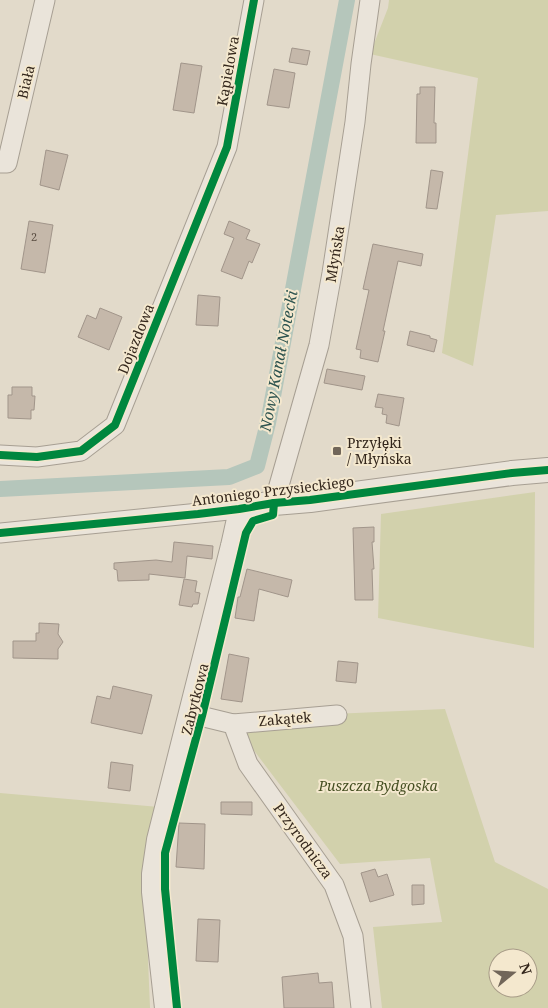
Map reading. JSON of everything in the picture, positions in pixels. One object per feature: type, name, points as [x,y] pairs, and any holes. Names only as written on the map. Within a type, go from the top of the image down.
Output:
[{"type":"street","name":"Biała","points":[[4,163],[45,0]]},
{"type":"street","name":"Kąpielowa","points":[[227,147],[254,0]]},
{"type":"street","name":"Młyńska","points":[[274,502],[319,345],[332,274],[355,122],[370,0]]},
{"type":"street","name":"Dojazdowa","points":[[0,455],[37,457],[82,451],[114,424],[227,147]]},
{"type":"street","name":"Antoniego Przysieckiego","points":[[0,533],[238,509],[274,502],[310,500],[512,473],[548,470]]},
{"type":"street","name":"Zabytkowa","points":[[167,1008],[154,892],[154,874],[159,840],[233,546],[239,518],[238,509]]},
{"type":"street","points":[[192,714],[234,724]]},
{"type":"street","name":"Zakątek","points":[[234,724],[337,715]]},
{"type":"street","name":"Przyrodnicza","points":[[234,724],[248,764],[334,885],[353,936],[361,1008]]},
{"type":"green space","points":[[389,0],[548,0],[548,211],[496,215],[473,366],[442,353],[478,78],[370,54],[388,8]]},
{"type":"green space","points":[[535,492],[534,648],[378,618],[381,514]]},
{"type":"green space","name":"Puszcza Bydgoska","points":[[445,709],[495,862],[548,889],[548,1008],[382,1008],[373,927],[442,922],[430,858],[340,864],[249,744],[244,718]]},
{"type":"green space","points":[[0,793],[159,807],[144,862],[150,1008],[0,1008]]},
{"type":"building","points":[[292,48],[310,51],[307,65],[289,62]]},
{"type":"building","points":[[181,63],[202,66],[194,113],[173,110]]},
{"type":"building","points":[[274,69],[295,73],[289,108],[267,105]]},
{"type":"building","points":[[420,87],[435,87],[434,123],[436,123],[436,143],[416,143],[417,94],[420,94]]},
{"type":"building","points":[[46,150],[68,155],[59,190],[40,185]]},
{"type":"building","points":[[431,170],[443,172],[437,209],[426,208]]},
{"type":"building","points":[[29,221],[53,225],[45,273],[21,269]]},
{"type":"building","points":[[229,221],[250,230],[246,239],[260,244],[252,263],[249,261],[242,279],[221,271],[234,238],[224,234]]},
{"type":"building","points":[[373,244],[423,254],[421,266],[398,261],[378,362],[360,358],[361,350],[356,349],[369,290],[363,289]]},
{"type":"building","points":[[198,295],[220,297],[218,326],[196,325]]},
{"type":"building","points":[[100,308],[122,317],[109,350],[78,337],[87,315],[96,319]]},
{"type":"building","points":[[410,331],[430,336],[430,338],[437,340],[434,352],[407,345]]},
{"type":"building","points":[[327,369],[365,376],[362,390],[324,383]]},
{"type":"building","points":[[12,387],[32,387],[32,396],[35,396],[34,410],[31,410],[31,419],[8,418],[8,395],[12,395]]},
{"type":"building","points":[[378,394],[404,398],[399,426],[386,423],[387,415],[382,414],[383,408],[375,407]]},
{"type":"building","points":[[374,527],[374,542],[372,542],[374,569],[372,569],[373,600],[355,600],[353,528]]},
{"type":"building","points":[[174,542],[213,546],[212,559],[187,556],[185,578],[149,574],[149,580],[118,581],[114,563],[156,560],[172,562]]},
{"type":"building","points":[[247,569],[292,580],[288,597],[259,589],[254,621],[235,618],[238,597],[240,597]]},
{"type":"building","points":[[184,579],[197,581],[195,592],[200,593],[198,604],[193,604],[192,607],[179,605]]},
{"type":"building","points":[[39,623],[59,624],[58,634],[63,642],[58,649],[58,659],[13,658],[13,641],[36,641],[36,633],[39,633]]},
{"type":"building","points":[[229,654],[249,658],[242,702],[221,699]]},
{"type":"building","points":[[338,661],[358,663],[356,683],[336,681]]},
{"type":"building","points":[[113,686],[152,695],[142,734],[91,723],[97,696],[110,699]]},
{"type":"building","points":[[111,762],[133,765],[130,791],[108,788]]},
{"type":"building","points":[[221,802],[252,802],[252,815],[221,814]]},
{"type":"building","points":[[179,823],[205,824],[204,869],[176,867]]},
{"type":"building","points":[[375,869],[378,877],[387,874],[394,895],[370,902],[361,873]]},
{"type":"building","points":[[412,885],[424,885],[424,904],[412,905]]},
{"type":"building","points":[[198,919],[220,920],[218,962],[196,961]]},
{"type":"building","points":[[318,973],[319,983],[332,982],[334,1008],[284,1008],[282,977]]},
{"type":"waterway","name":"Nowy Kanał Notecki","points":[[0,489],[229,477],[257,466],[268,423],[347,0]]},
{"type":"cycle path","points":[[0,455],[37,457],[81,451],[115,425],[227,147],[254,0]]},
{"type":"cycle path","points":[[0,533],[198,514],[512,473],[548,470]]},
{"type":"cycle path","points":[[177,1008],[165,889],[165,853],[202,716],[246,533],[253,521],[273,515],[274,503]]},
{"type":"place","name":"Przyłęki / Młyńska","points":[[337,451]]}]
